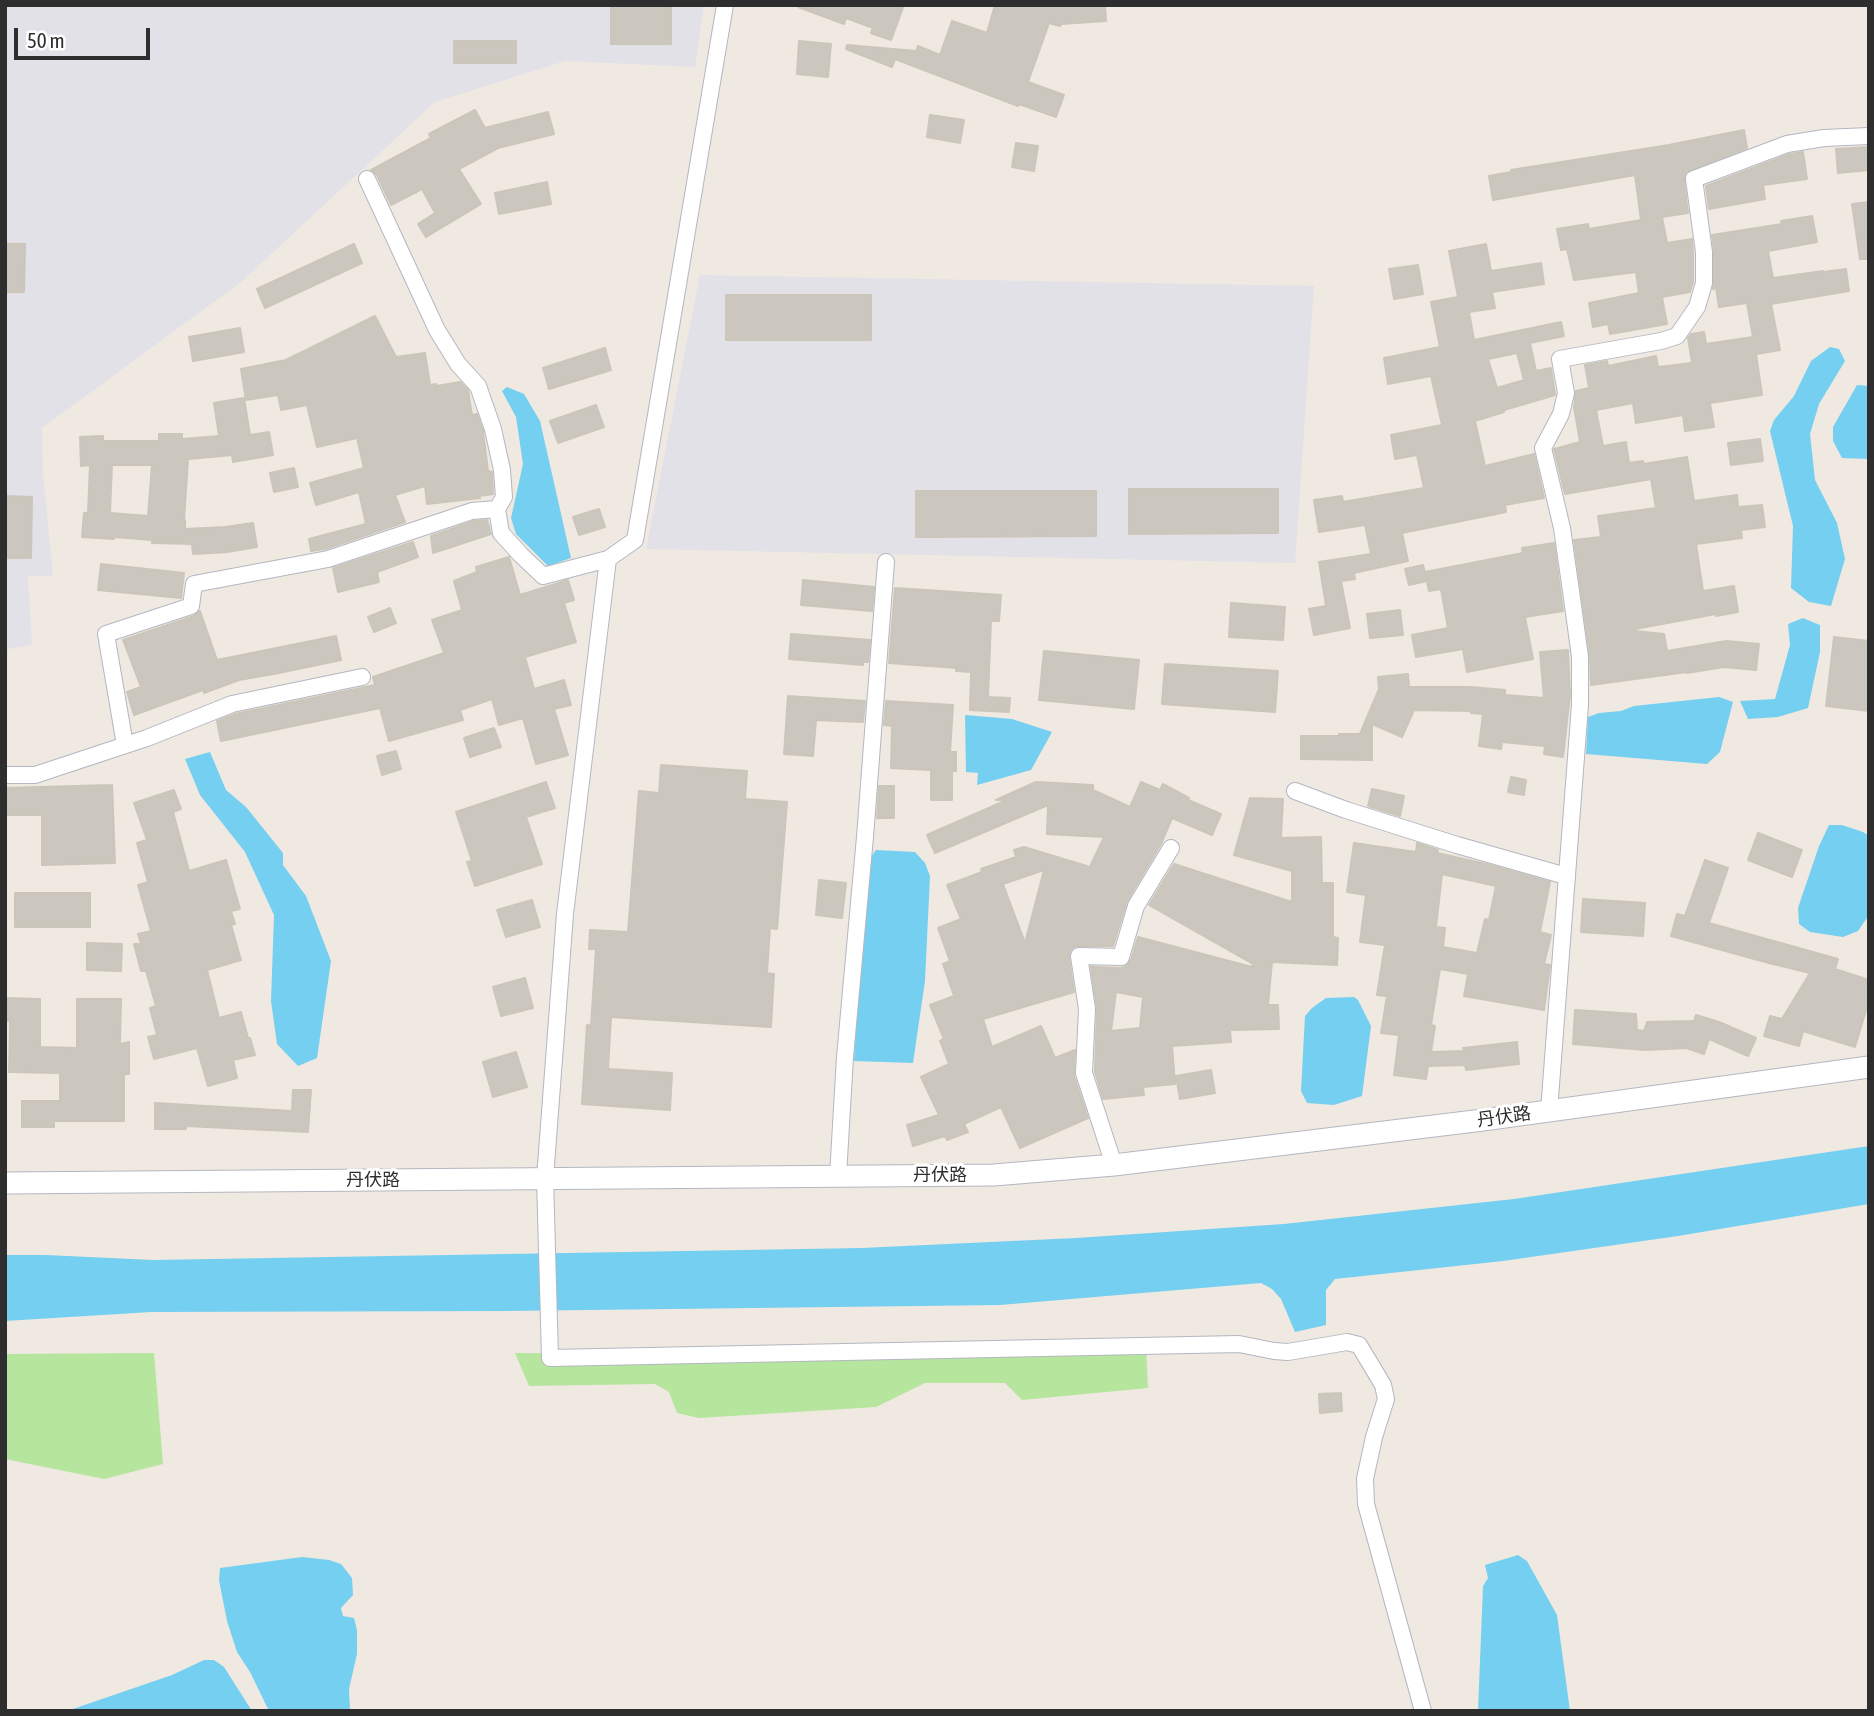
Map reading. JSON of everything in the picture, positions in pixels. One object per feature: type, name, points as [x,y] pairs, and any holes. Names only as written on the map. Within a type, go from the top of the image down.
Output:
[{"type":"main road","name":"丹伏路","points":[[5,1183],[994,1175],[1114,1165],[1549,1111],[1869,1067]]},
{"type":"street","points":[[367,179],[437,330],[458,364],[478,386],[493,429],[502,470],[504,497],[497,509],[501,533],[543,576],[608,559],[635,540],[725,5]]},
{"type":"street","points":[[1549,1111],[1580,705],[1580,657],[1562,528],[1543,448],[1561,414],[1566,393],[1560,359],[1677,336],[1697,307],[1704,283],[1704,252],[1694,179],[1787,144],[1824,138],[1869,136]]},
{"type":"street","points":[[125,745],[106,634],[191,606],[194,584],[328,559],[472,511],[497,509]]},
{"type":"street","points":[[608,559],[565,914],[545,1178],[550,1358],[1238,1344],[1288,1352],[1347,1342],[1359,1345],[1383,1385],[1386,1399],[1365,1479],[1366,1504],[1423,1711]]},
{"type":"street","points":[[838,1176],[845,1057],[886,562]]},
{"type":"street","points":[[5,775],[35,775],[125,745],[233,704],[362,677]]},
{"type":"street","points":[[1295,791],[1457,845],[1566,876]]},
{"type":"street","points":[[1114,1165],[1084,1073],[1087,1009],[1079,956],[1121,957],[1136,906],[1171,848]]},
{"type":"shaded area","points":[[5,5],[704,5],[695,67],[565,61],[435,102],[241,282],[42,428],[43,474],[53,576],[28,576],[32,645],[8,649],[5,672]]},
{"type":"shaded area","points":[[700,275],[1314,286],[1295,563],[646,549]]},
{"type":"green space","points":[[1146,1348],[1148,1388],[1022,1400],[1005,1383],[925,1383],[876,1407],[699,1418],[677,1413],[669,1392],[655,1384],[529,1386],[515,1353],[664,1354]]},
{"type":"green space","points":[[154,1353],[163,1464],[104,1479],[5,1459],[5,1354]]},
{"type":"water","points":[[1830,347],[1839,349],[1845,361],[1819,404],[1810,434],[1815,480],[1837,523],[1845,559],[1831,606],[1809,602],[1791,588],[1793,526],[1770,431],[1774,420],[1794,396],[1811,361]]},
{"type":"water","points":[[1857,385],[1869,386],[1869,459],[1842,458],[1833,441],[1833,427]]},
{"type":"water","points":[[507,387],[524,394],[540,421],[571,558],[548,566],[516,534],[511,518],[523,464],[516,417],[502,391]]},
{"type":"water","points":[[1803,618],[1820,625],[1820,652],[1808,708],[1778,717],[1748,719],[1740,701],[1775,699],[1790,645],[1788,624]]},
{"type":"water","points":[[1719,697],[1733,702],[1720,752],[1707,764],[1586,754],[1588,717],[1634,706]]},
{"type":"water","points":[[965,715],[1012,719],[1052,732],[1031,770],[977,785],[978,773],[966,772]]},
{"type":"water","points":[[210,752],[226,790],[246,807],[283,853],[283,865],[306,896],[331,961],[317,1058],[298,1066],[277,1044],[271,1001],[274,915],[245,852],[200,795],[185,759]]},
{"type":"water","points":[[1829,825],[1842,825],[1869,836],[1869,915],[1858,931],[1843,937],[1810,932],[1799,924],[1798,908]]},
{"type":"water","points":[[876,850],[915,852],[925,863],[930,876],[925,981],[913,1063],[854,1061],[863,906],[870,858]]},
{"type":"water","points":[[1354,997],[1371,1026],[1362,1096],[1334,1105],[1307,1103],[1301,1091],[1305,1016],[1326,998]]},
{"type":"water","points":[[1869,1146],[1869,1204],[1678,1236],[1503,1261],[1335,1279],[1326,1290],[1326,1325],[1295,1332],[1281,1299],[1272,1289],[1261,1283],[1000,1305],[151,1312],[5,1321],[5,1255],[153,1260],[862,1248],[1076,1238],[1284,1224],[1514,1199]]},
{"type":"water","points":[[1518,1555],[1527,1561],[1557,1615],[1570,1711],[1478,1711],[1483,1586],[1488,1578],[1485,1565]]},
{"type":"water","points":[[302,1557],[341,1564],[352,1578],[353,1595],[341,1608],[343,1616],[354,1618],[357,1630],[357,1654],[349,1689],[350,1711],[269,1711],[237,1652],[227,1621],[219,1580],[220,1568]]},
{"type":"water","points":[[204,1660],[214,1660],[224,1667],[252,1711],[67,1711],[172,1675]]},
{"type":"building","points":[[611,5],[671,5],[671,44],[611,44]]},
{"type":"building","points":[[798,5],[904,5],[891,40],[871,33],[873,28],[846,18],[844,24]]},
{"type":"building","points":[[995,5],[1105,5],[1106,21],[1060,26],[1049,23],[1028,82],[1064,95],[1056,117],[1019,104],[1018,106],[895,59],[892,67],[846,49],[847,45],[916,51],[918,46],[940,55],[952,21],[987,33]]},
{"type":"building","points":[[454,41],[516,41],[516,63],[454,63]]},
{"type":"building","points":[[799,41],[831,44],[828,77],[797,74]]},
{"type":"building","points":[[475,110],[485,128],[548,112],[554,134],[498,148],[459,169],[481,204],[426,237],[418,224],[435,213],[422,189],[391,205],[377,175],[371,170],[431,138],[429,134]]},
{"type":"building","points":[[930,115],[964,120],[960,143],[927,137]]},
{"type":"building","points":[[1744,130],[1747,148],[1686,172],[1684,180],[1688,213],[1662,217],[1667,243],[1692,239],[1693,253],[1693,282],[1690,292],[1662,297],[1667,324],[1610,334],[1608,324],[1593,327],[1589,303],[1639,293],[1636,272],[1574,280],[1567,249],[1561,250],[1557,229],[1588,224],[1589,229],[1641,220],[1635,175],[1493,200],[1489,176]]},
{"type":"building","points":[[1016,143],[1038,146],[1034,171],[1012,167]]},
{"type":"building","points":[[1869,147],[1869,170],[1838,173],[1836,149]]},
{"type":"building","points":[[1803,152],[1807,179],[1763,185],[1765,199],[1709,209],[1706,186],[1790,154]]},
{"type":"building","points":[[547,182],[551,204],[499,214],[495,193]]},
{"type":"building","points":[[1869,202],[1869,259],[1860,259],[1852,204]]},
{"type":"building","points":[[1812,216],[1817,242],[1768,251],[1773,278],[1846,269],[1849,291],[1771,304],[1780,350],[1756,354],[1762,395],[1710,403],[1714,427],[1685,431],[1683,415],[1636,423],[1633,403],[1596,410],[1603,446],[1626,442],[1629,463],[1643,461],[1644,464],[1687,457],[1694,501],[1737,495],[1738,507],[1762,505],[1765,527],[1741,530],[1742,538],[1696,544],[1703,591],[1734,586],[1738,612],[1635,629],[1664,634],[1667,651],[1726,641],[1759,644],[1756,670],[1724,667],[1591,685],[1590,656],[1574,540],[1601,537],[1598,516],[1656,508],[1651,479],[1565,494],[1554,449],[1580,442],[1574,407],[1576,391],[1589,388],[1585,365],[1607,361],[1608,366],[1656,356],[1658,367],[1692,363],[1688,338],[1691,334],[1704,332],[1706,344],[1753,337],[1747,303],[1719,307],[1716,288],[1713,289],[1712,235],[1782,224],[1781,221]]},
{"type":"building","points":[[5,244],[25,244],[24,292],[5,292]]},
{"type":"building","points":[[354,244],[362,263],[265,308],[257,289]]},
{"type":"building","points":[[1486,244],[1491,271],[1541,263],[1544,284],[1492,292],[1495,308],[1469,312],[1474,340],[1561,322],[1564,336],[1530,343],[1536,371],[1551,368],[1555,395],[1475,421],[1485,466],[1534,454],[1544,498],[1505,505],[1506,512],[1402,533],[1408,561],[1354,573],[1355,579],[1341,581],[1350,628],[1314,635],[1309,609],[1326,606],[1319,562],[1371,554],[1365,525],[1319,532],[1314,500],[1342,496],[1343,502],[1424,488],[1417,455],[1395,459],[1391,435],[1442,425],[1431,376],[1388,384],[1384,358],[1440,347],[1431,302],[1458,297],[1449,251]],"holes":[[[1517,353],[1524,380],[1497,388],[1488,359]]]},
{"type":"building","points":[[1418,265],[1423,294],[1394,299],[1389,269]]},
{"type":"building","points":[[726,295],[871,295],[871,340],[726,340]]},
{"type":"building","points":[[375,316],[396,357],[425,353],[430,385],[460,382],[468,390],[472,415],[477,414],[483,431],[488,471],[492,472],[493,494],[427,504],[425,486],[395,495],[405,522],[325,549],[311,551],[309,539],[366,524],[359,492],[316,505],[310,483],[364,468],[357,438],[317,447],[307,405],[281,410],[278,395],[246,400],[241,369],[286,360]]},
{"type":"building","points":[[240,328],[244,352],[193,361],[189,337]]},
{"type":"building","points":[[605,348],[611,370],[549,389],[543,368]]},
{"type":"building","points":[[244,398],[250,435],[269,432],[273,455],[233,462],[232,455],[188,459],[185,529],[253,523],[257,547],[193,554],[192,544],[82,537],[84,513],[88,513],[90,465],[81,466],[80,437],[103,436],[103,441],[159,441],[159,434],[182,434],[182,439],[219,436],[214,403]],"holes":[[[112,465],[152,465],[148,516],[110,513]]]},
{"type":"building","points":[[596,405],[604,427],[558,443],[550,421]]},
{"type":"building","points":[[1760,439],[1763,461],[1731,465],[1728,443]]},
{"type":"building","points":[[294,468],[298,487],[274,492],[270,473]]},
{"type":"building","points":[[1129,489],[1278,489],[1278,533],[1129,534]]},
{"type":"building","points":[[916,491],[1096,491],[1096,536],[916,537]]},
{"type":"building","points":[[5,496],[32,497],[31,558],[5,558]]},
{"type":"building","points":[[599,509],[605,527],[579,535],[573,517]]},
{"type":"building","points":[[487,520],[491,534],[433,553],[431,536],[474,521]]},
{"type":"building","points":[[413,542],[418,557],[377,572],[379,582],[338,592],[333,568]]},
{"type":"building","points":[[1554,543],[1563,611],[1525,617],[1533,659],[1467,672],[1463,649],[1416,657],[1412,635],[1448,628],[1441,589],[1429,591],[1425,572],[1523,553],[1522,548]]},
{"type":"building","points":[[509,557],[520,595],[568,580],[574,600],[564,603],[576,642],[525,657],[534,689],[564,680],[571,705],[554,709],[568,755],[536,764],[523,718],[499,725],[492,699],[460,710],[463,720],[389,741],[380,708],[221,741],[217,721],[235,714],[375,685],[373,677],[444,653],[432,620],[462,610],[454,581],[477,572],[476,567]]},
{"type":"building","points":[[101,564],[184,573],[181,598],[98,590]]},
{"type":"building","points":[[1423,565],[1427,581],[1409,585],[1405,569]]},
{"type":"building","points":[[803,580],[874,587],[872,611],[801,605]]},
{"type":"building","points":[[895,588],[1001,595],[999,621],[991,621],[988,697],[1010,698],[1009,712],[970,710],[971,672],[956,671],[956,668],[889,663]]},
{"type":"building","points":[[1231,603],[1285,607],[1283,640],[1229,637]]},
{"type":"building","points":[[390,608],[396,623],[374,632],[368,617]]},
{"type":"building","points":[[1400,610],[1403,635],[1370,638],[1367,614]]},
{"type":"building","points":[[200,611],[217,660],[336,636],[341,660],[239,680],[134,715],[127,692],[141,687],[123,640],[194,616]]},
{"type":"building","points":[[791,634],[870,640],[868,662],[863,662],[863,665],[789,659]]},
{"type":"building","points":[[1834,637],[1869,641],[1869,711],[1826,706]]},
{"type":"building","points":[[1568,650],[1570,695],[1563,757],[1544,754],[1545,746],[1502,742],[1501,749],[1479,746],[1483,714],[1471,711],[1414,710],[1402,737],[1372,724],[1372,760],[1301,759],[1301,736],[1360,734],[1379,689],[1378,677],[1408,674],[1409,687],[1470,687],[1505,690],[1505,695],[1544,698],[1540,652]]},
{"type":"building","points":[[1044,651],[1139,660],[1134,709],[1039,700]]},
{"type":"building","points":[[1165,664],[1278,671],[1275,712],[1162,704]]},
{"type":"building","points":[[788,696],[865,701],[863,722],[816,720],[813,756],[784,754]]},
{"type":"building","points":[[886,701],[953,705],[950,752],[956,752],[956,771],[952,771],[952,800],[931,800],[931,770],[891,768],[892,726],[884,725]]},
{"type":"building","points":[[494,728],[501,747],[470,757],[464,738]]},
{"type":"building","points":[[396,751],[401,769],[382,775],[377,756]]},
{"type":"building","points":[[661,765],[747,771],[745,799],[787,802],[777,929],[770,928],[767,973],[774,974],[771,1027],[611,1017],[608,1069],[672,1073],[670,1110],[582,1104],[587,1025],[591,1026],[596,949],[589,949],[590,930],[628,932],[639,791],[659,793]]},
{"type":"building","points":[[1511,777],[1526,780],[1524,795],[1508,792]]},
{"type":"building","points":[[546,782],[555,808],[526,817],[542,864],[475,886],[467,862],[472,861],[456,812]]},
{"type":"building","points":[[1036,782],[1093,785],[1093,790],[1130,807],[1141,782],[1160,790],[1163,784],[1189,798],[1188,800],[1221,814],[1212,835],[1172,818],[1161,844],[1127,901],[1113,946],[1079,946],[1070,951],[1074,992],[983,1019],[992,1047],[1041,1026],[1055,1058],[1075,1050],[1074,1076],[1088,1118],[1020,1148],[1001,1107],[964,1124],[968,1132],[947,1140],[945,1136],[913,1146],[907,1125],[939,1115],[921,1077],[949,1064],[940,1041],[944,1039],[930,1005],[954,996],[943,964],[950,961],[938,928],[961,919],[947,885],[1016,857],[1014,850],[1024,847],[1090,867],[1104,837],[1047,834],[1048,805],[935,853],[927,835],[1007,800],[996,800]],"holes":[[[1044,870],[1025,943],[1003,884]]]},
{"type":"building","points":[[112,785],[115,863],[42,865],[42,815],[5,815],[5,788]]},
{"type":"building","points":[[879,786],[894,786],[894,818],[877,818]]},
{"type":"building","points":[[1372,789],[1404,796],[1400,816],[1368,806]]},
{"type":"building","points":[[174,790],[181,809],[173,812],[189,871],[226,860],[240,909],[231,911],[235,924],[231,925],[241,960],[207,970],[219,1018],[241,1012],[255,1055],[233,1060],[237,1078],[208,1086],[197,1048],[154,1059],[148,1037],[157,1035],[150,1008],[156,1006],[146,971],[141,971],[134,944],[141,944],[138,934],[151,931],[138,885],[148,882],[137,843],[147,840],[134,803]]},
{"type":"building","points":[[1250,798],[1283,799],[1281,838],[1321,837],[1322,883],[1333,883],[1333,937],[1338,938],[1337,965],[1272,962],[1268,1005],[1278,1005],[1279,1029],[1230,1030],[1231,1042],[1172,1046],[1175,1084],[1143,1087],[1144,1095],[1103,1099],[1095,1072],[1097,1009],[1091,967],[1126,966],[1131,960],[1138,937],[1252,967],[1253,964],[1149,905],[1174,864],[1292,902],[1292,871],[1234,855]],"holes":[[[1116,992],[1143,997],[1140,1028],[1111,1031]]]},
{"type":"building","points":[[1758,833],[1802,850],[1792,877],[1748,860]]},
{"type":"building","points":[[1354,843],[1416,852],[1417,843],[1438,850],[1437,853],[1550,882],[1540,932],[1551,935],[1544,964],[1550,965],[1544,1010],[1464,996],[1468,974],[1440,969],[1431,1025],[1435,1026],[1431,1052],[1464,1051],[1463,1048],[1517,1042],[1519,1064],[1466,1070],[1465,1065],[1428,1066],[1426,1079],[1394,1075],[1399,1035],[1381,1033],[1387,996],[1377,995],[1385,945],[1360,942],[1366,895],[1347,892]],"holes":[[[1442,874],[1496,886],[1489,920],[1485,919],[1477,953],[1443,947],[1445,928],[1436,927]]]},
{"type":"building","points":[[1705,860],[1728,868],[1709,923],[1838,959],[1835,969],[1869,980],[1869,1000],[1855,1047],[1803,1031],[1799,1046],[1764,1036],[1770,1016],[1782,1019],[1810,973],[1671,936],[1677,914],[1685,916]]},
{"type":"building","points":[[819,880],[846,883],[842,918],[816,915]]},
{"type":"building","points":[[15,893],[90,893],[90,927],[15,927]]},
{"type":"building","points":[[1583,899],[1645,903],[1643,936],[1581,932]]},
{"type":"building","points":[[532,900],[540,927],[506,937],[497,910]]},
{"type":"building","points":[[87,943],[122,944],[121,971],[87,970]]},
{"type":"building","points":[[525,978],[533,1008],[501,1016],[493,987]]},
{"type":"building","points":[[5,998],[40,999],[40,1047],[77,1048],[77,999],[121,999],[120,1044],[129,1042],[129,1074],[124,1074],[124,1121],[54,1121],[54,1127],[22,1127],[22,1101],[60,1101],[60,1073],[9,1072],[10,1021],[5,1021]]},
{"type":"building","points":[[1575,1010],[1636,1014],[1637,1030],[1644,1031],[1647,1022],[1694,1021],[1696,1015],[1756,1038],[1748,1056],[1709,1039],[1704,1054],[1686,1048],[1645,1050],[1573,1044]]},
{"type":"building","points":[[516,1052],[527,1087],[493,1097],[483,1062]]},
{"type":"building","points":[[1211,1070],[1215,1093],[1180,1099],[1176,1076]]},
{"type":"building","points":[[293,1090],[311,1090],[308,1132],[186,1126],[186,1129],[155,1129],[155,1103],[292,1111]]},
{"type":"building","points":[[1341,1393],[1342,1411],[1320,1413],[1319,1394]]}]
